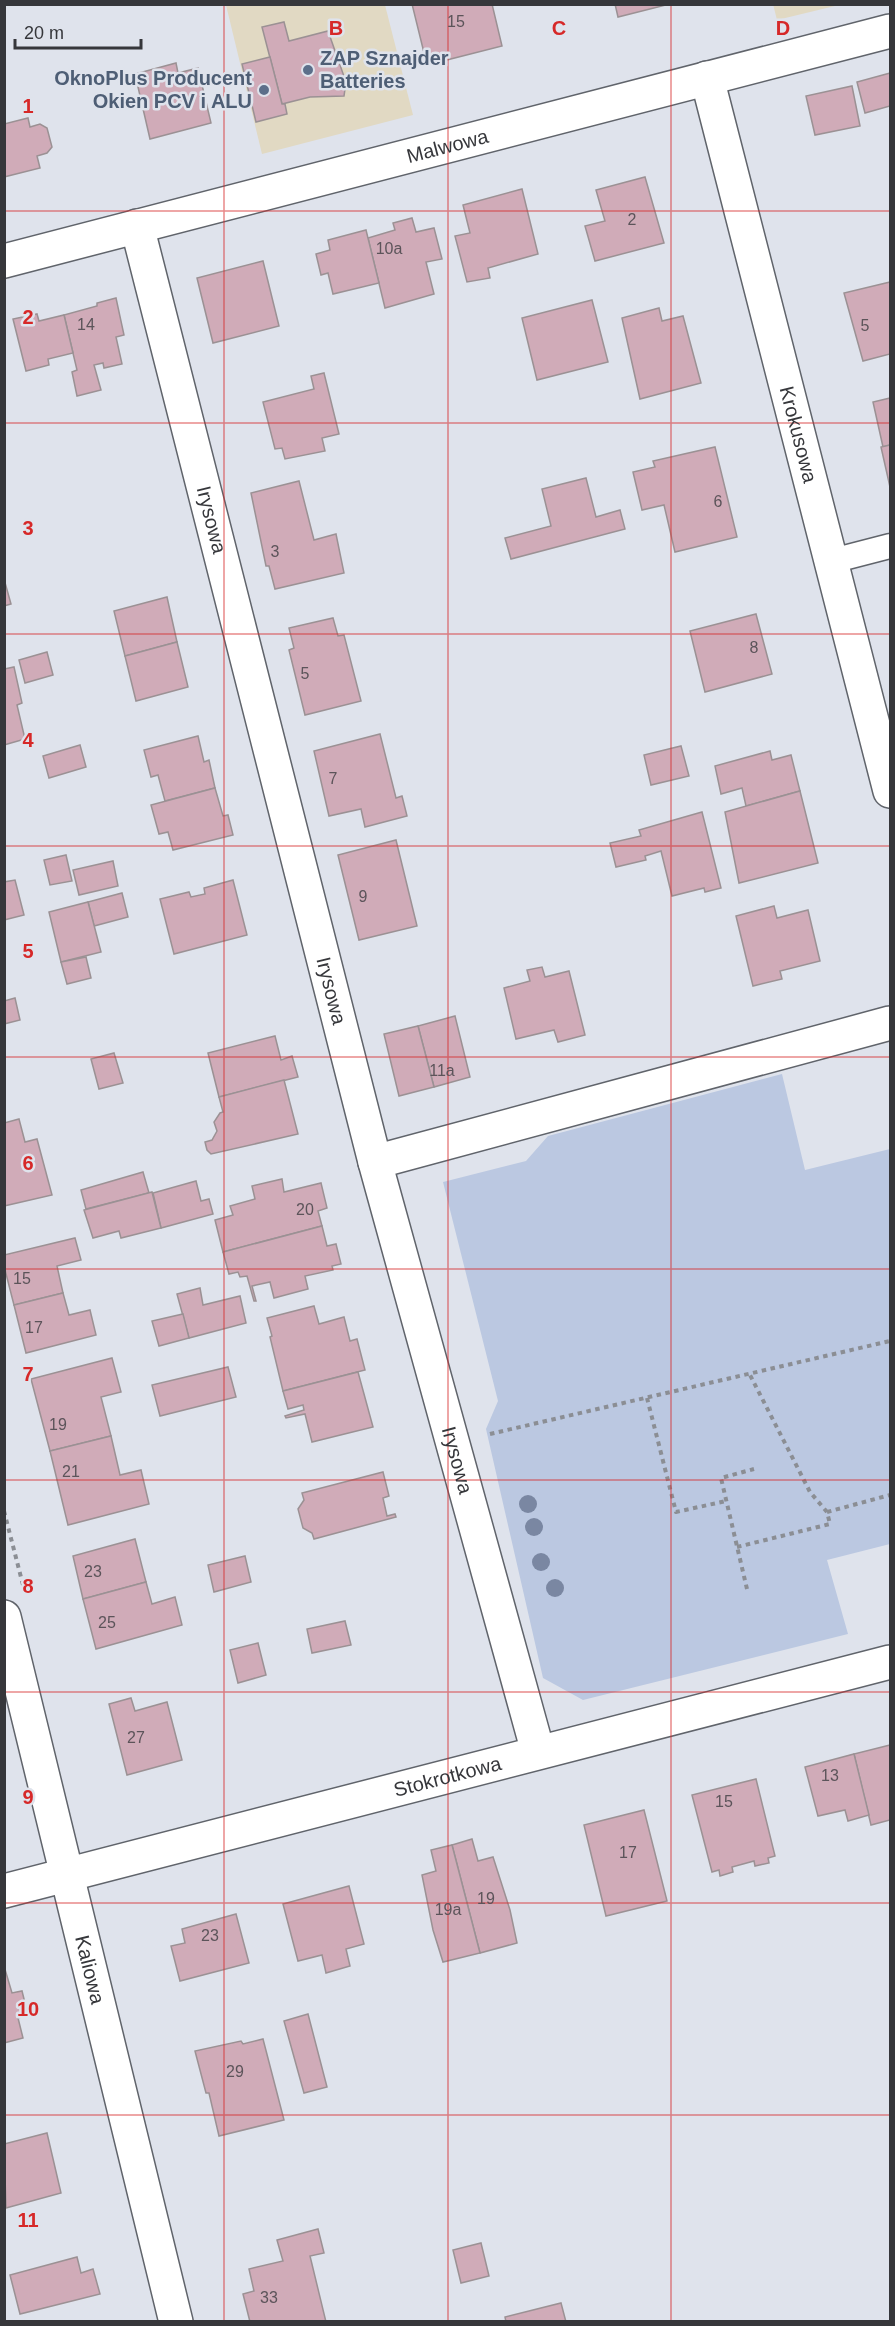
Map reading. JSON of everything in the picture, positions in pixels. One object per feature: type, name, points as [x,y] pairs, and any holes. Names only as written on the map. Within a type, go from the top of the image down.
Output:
[{"type":"street","name":"Malwowa","points":[[4,261],[891,31]]},
{"type":"street","name":"Krokusowa","points":[[707,78],[891,791]]},
{"type":"street","name":"Irysowa","points":[[137,226],[375,1162],[538,1752]]},
{"type":"street","points":[[375,1162],[891,1023]]},
{"type":"street","name":"Kaliowa","points":[[4,1617],[176,2322]]},
{"type":"street","name":"Stokrotkowa","points":[[4,1891],[891,1662]]},
{"type":"lane","points":[[832,561],[891,546]]},
{"type":"path","points":[[452,1443],[891,1341]]},
{"type":"path","points":[[737,1547],[830,1524],[827,1512],[810,1492],[749,1373]]},
{"type":"path","points":[[647,1397],[676,1512],[726,1501]]},
{"type":"path","points":[[747,1589],[721,1478],[754,1469]]},
{"type":"path","points":[[827,1512],[891,1495]]},
{"type":"path","points":[[4,1511],[24,1590]]},
{"type":"shaded area","points":[[773,4],[839,4],[839,5],[777,20]]},
{"type":"shaded area","points":[[226,5],[385,5],[413,115],[262,154]]},
{"type":"shaded area","points":[[782,1074],[805,1170],[890,1149],[890,1544],[827,1560],[848,1634],[583,1700],[543,1678],[486,1429],[498,1401],[443,1182],[526,1161],[548,1136]]},
{"type":"building","points":[[412,4],[492,4],[502,46],[427,65]]},
{"type":"building","points":[[615,4],[666,4],[666,5],[618,17]]},
{"type":"building","points":[[284,22],[289,41],[328,31],[346,82],[344,96],[310,97],[282,104],[262,27]]},
{"type":"building","points":[[270,57],[282,104],[285,104],[287,114],[256,122],[242,64]]},
{"type":"building","points":[[176,63],[178,73],[198,68],[211,123],[150,139],[135,74]]},
{"type":"building","points":[[890,73],[890,106],[865,113],[857,82]]},
{"type":"building","points":[[852,86],[860,126],[815,135],[806,96]]},
{"type":"building","points":[[28,118],[30,127],[40,124],[47,128],[52,147],[47,153],[37,156],[40,168],[4,177],[4,124]]},
{"type":"building","points":[[645,177],[664,243],[595,261],[585,226],[605,221],[596,190]]},
{"type":"building","points":[[522,189],[538,254],[488,268],[490,278],[467,282],[455,236],[470,233],[463,205]]},
{"type":"building","points":[[412,218],[416,232],[434,228],[442,259],[426,262],[434,294],[385,308],[368,238],[395,230],[393,223]]},
{"type":"building","points":[[366,230],[379,283],[333,294],[328,273],[321,275],[316,254],[330,250],[328,240]]},
{"type":"building","points":[[263,261],[279,326],[213,343],[197,278]]},
{"type":"building","points":[[890,282],[890,354],[863,361],[844,293]]},
{"type":"building","points":[[116,298],[124,335],[116,337],[122,364],[104,368],[103,363],[94,365],[101,390],[77,396],[72,372],[77,370],[64,315]]},
{"type":"building","points":[[592,300],[608,362],[537,380],[522,318]]},
{"type":"building","points":[[659,308],[662,321],[683,316],[701,383],[640,399],[622,318]]},
{"type":"building","points":[[37,314],[39,321],[64,315],[73,353],[48,359],[49,365],[26,371],[13,319]]},
{"type":"building","points":[[324,373],[339,434],[322,438],[325,451],[285,459],[282,448],[275,449],[263,402],[314,389],[311,376]]},
{"type":"building","points":[[890,398],[890,445],[883,447],[873,402]]},
{"type":"building","points":[[890,445],[890,487],[881,447]]},
{"type":"building","points":[[715,447],[737,537],[675,552],[664,505],[642,510],[633,472],[655,467],[653,461]]},
{"type":"building","points":[[586,478],[596,517],[620,510],[625,529],[511,559],[505,538],[551,526],[542,489]]},
{"type":"building","points":[[299,481],[314,540],[336,534],[344,573],[275,589],[269,566],[266,566],[251,493]]},
{"type":"building","points":[[4,579],[11,604],[4,606]]},
{"type":"building","points":[[167,597],[177,642],[125,656],[114,611]]},
{"type":"building","points":[[756,614],[772,674],[705,692],[690,631]]},
{"type":"building","points":[[333,618],[338,636],[344,635],[361,701],[305,715],[289,650],[294,648],[289,628]]},
{"type":"building","points":[[177,642],[188,687],[136,701],[125,656]]},
{"type":"building","points":[[47,652],[53,675],[25,683],[19,660]]},
{"type":"building","points":[[14,667],[22,703],[17,705],[25,739],[4,745],[4,669]]},
{"type":"building","points":[[380,734],[396,798],[402,796],[407,816],[365,827],[361,809],[329,816],[314,751]]},
{"type":"building","points":[[198,736],[204,762],[209,760],[215,788],[165,801],[158,775],[151,777],[144,750]]},
{"type":"building","points":[[80,745],[86,767],[49,778],[43,756]]},
{"type":"building","points":[[681,746],[689,776],[651,785],[644,755]]},
{"type":"building","points":[[770,751],[772,760],[791,755],[800,791],[746,806],[742,788],[721,794],[715,766]]},
{"type":"building","points":[[215,788],[223,816],[228,815],[233,835],[173,850],[168,832],[159,834],[151,805]]},
{"type":"building","points":[[800,791],[818,863],[739,883],[725,812]]},
{"type":"building","points":[[702,812],[721,888],[705,892],[704,888],[672,896],[661,851],[645,856],[646,860],[616,867],[610,843],[641,836],[639,830]]},
{"type":"building","points":[[396,840],[417,926],[359,940],[338,855]]},
{"type":"building","points":[[66,855],[72,881],[50,885],[44,860]]},
{"type":"building","points":[[113,861],[118,886],[79,895],[73,870]]},
{"type":"building","points":[[15,880],[24,915],[4,920],[4,882]]},
{"type":"building","points":[[233,880],[247,935],[174,954],[160,899],[189,892],[191,897],[205,894],[204,888]]},
{"type":"building","points":[[122,893],[128,917],[94,926],[88,902]]},
{"type":"building","points":[[88,902],[101,952],[61,962],[49,912]]},
{"type":"building","points":[[774,906],[777,918],[808,910],[820,961],[780,971],[782,979],[753,986],[736,916]]},
{"type":"building","points":[[86,957],[91,978],[67,984],[61,962]]},
{"type":"building","points":[[542,967],[545,977],[569,971],[585,1035],[558,1042],[554,1030],[516,1039],[504,988],[530,981],[527,970]]},
{"type":"building","points":[[15,998],[20,1020],[4,1024],[4,1001]]},
{"type":"building","points":[[455,1016],[470,1077],[434,1087],[418,1026]]},
{"type":"building","points":[[418,1026],[434,1087],[399,1096],[384,1034]]},
{"type":"building","points":[[275,1036],[281,1060],[292,1056],[298,1077],[219,1097],[208,1053]]},
{"type":"building","points":[[114,1053],[123,1083],[99,1089],[91,1059]]},
{"type":"building","points":[[284,1080],[298,1134],[211,1154],[207,1150],[205,1142],[212,1140],[217,1131],[214,1122],[223,1112],[219,1097]]},
{"type":"building","points":[[19,1119],[25,1142],[37,1139],[52,1195],[4,1206],[4,1123]]},
{"type":"building","points":[[143,1172],[149,1193],[86,1209],[81,1190]]},
{"type":"building","points":[[282,1179],[284,1192],[321,1183],[327,1208],[318,1211],[322,1226],[223,1252],[215,1220],[233,1215],[230,1206],[255,1199],[252,1186]]},
{"type":"building","points":[[196,1181],[201,1201],[209,1199],[213,1214],[161,1228],[153,1193]]},
{"type":"building","points":[[152,1192],[161,1228],[121,1238],[119,1231],[93,1238],[84,1210]]},
{"type":"building","points":[[322,1226],[327,1246],[336,1244],[341,1264],[332,1266],[333,1270],[305,1276],[308,1289],[274,1298],[270,1282],[252,1286],[256,1301],[254,1301],[247,1276],[240,1277],[238,1272],[229,1274],[223,1252]]},
{"type":"building","points":[[75,1238],[81,1260],[57,1266],[63,1293],[14,1305],[4,1266],[4,1255]]},
{"type":"building","points":[[200,1288],[203,1305],[240,1296],[246,1323],[189,1338],[177,1294]]},
{"type":"building","points":[[63,1293],[69,1315],[90,1310],[96,1335],[26,1353],[14,1305]]},
{"type":"building","points":[[314,1306],[319,1324],[344,1317],[350,1341],[357,1339],[365,1370],[283,1391],[267,1318]]},
{"type":"building","points":[[183,1314],[189,1338],[159,1346],[152,1321]]},
{"type":"building","points":[[112,1358],[121,1392],[101,1397],[111,1436],[50,1451],[31,1379]]},
{"type":"building","points":[[228,1367],[236,1397],[160,1416],[152,1385]]},
{"type":"building","points":[[358,1372],[373,1427],[312,1442],[305,1414],[286,1418],[285,1416],[304,1410],[303,1405],[288,1409],[283,1391]]},
{"type":"building","points":[[111,1436],[120,1475],[141,1470],[149,1504],[68,1525],[50,1451]]},
{"type":"building","points":[[383,1472],[389,1496],[383,1498],[387,1516],[395,1514],[396,1517],[314,1539],[312,1533],[303,1528],[298,1509],[304,1500],[302,1493]]},
{"type":"building","points":[[135,1539],[146,1582],[83,1599],[73,1556]]},
{"type":"building","points":[[245,1556],[251,1582],[214,1592],[208,1565]]},
{"type":"building","points":[[146,1582],[152,1604],[175,1597],[182,1625],[96,1649],[83,1599]]},
{"type":"building","points":[[345,1621],[351,1645],[312,1653],[307,1629]]},
{"type":"building","points":[[258,1643],[266,1675],[238,1683],[230,1650]]},
{"type":"building","points":[[131,1698],[135,1711],[167,1702],[182,1760],[127,1775],[109,1704]]},
{"type":"building","points":[[890,1745],[890,1820],[871,1825],[854,1754]]},
{"type":"building","points":[[854,1754],[869,1815],[848,1821],[845,1810],[818,1816],[805,1767]]},
{"type":"building","points":[[756,1779],[775,1856],[768,1858],[769,1863],[755,1866],[754,1861],[732,1867],[733,1872],[720,1876],[719,1870],[712,1872],[692,1795]]},
{"type":"building","points":[[644,1810],[667,1901],[606,1916],[584,1825]]},
{"type":"building","points":[[472,1839],[478,1861],[493,1857],[510,1910],[517,1943],[480,1953],[452,1845]]},
{"type":"building","points":[[452,1845],[480,1953],[443,1962],[433,1930],[422,1875],[436,1871],[431,1850]]},
{"type":"building","points":[[349,1886],[364,1944],[346,1949],[350,1966],[326,1973],[322,1955],[298,1961],[283,1904]]},
{"type":"building","points":[[236,1914],[249,1963],[180,1981],[171,1946],[185,1943],[182,1929]]},
{"type":"building","points":[[4,1966],[12,1993],[22,1991],[28,2015],[18,2018],[23,2038],[4,2043]]},
{"type":"building","points":[[308,2014],[327,2087],[304,2093],[284,2021]]},
{"type":"building","points":[[263,2039],[284,2120],[219,2136],[209,2093],[206,2093],[195,2051],[241,2041],[243,2044]]},
{"type":"building","points":[[47,2133],[61,2193],[6,2208],[4,2144]]},
{"type":"building","points":[[318,2229],[324,2253],[310,2256],[326,2322],[250,2322],[243,2294],[254,2291],[249,2269],[283,2261],[277,2240]]},
{"type":"building","points":[[481,2243],[489,2276],[461,2283],[453,2250]]},
{"type":"building","points":[[77,2257],[81,2273],[93,2269],[100,2294],[20,2314],[10,2275]]},
{"type":"building","points":[[561,2303],[566,2322],[506,2322],[505,2317]]},
{"type":"place","name":"ZAP Sznajder Batteries","points":[[308,70]]},
{"type":"place","name":"OknoPlus Producent Okien PCV i ALU","points":[[264,90]]}]
